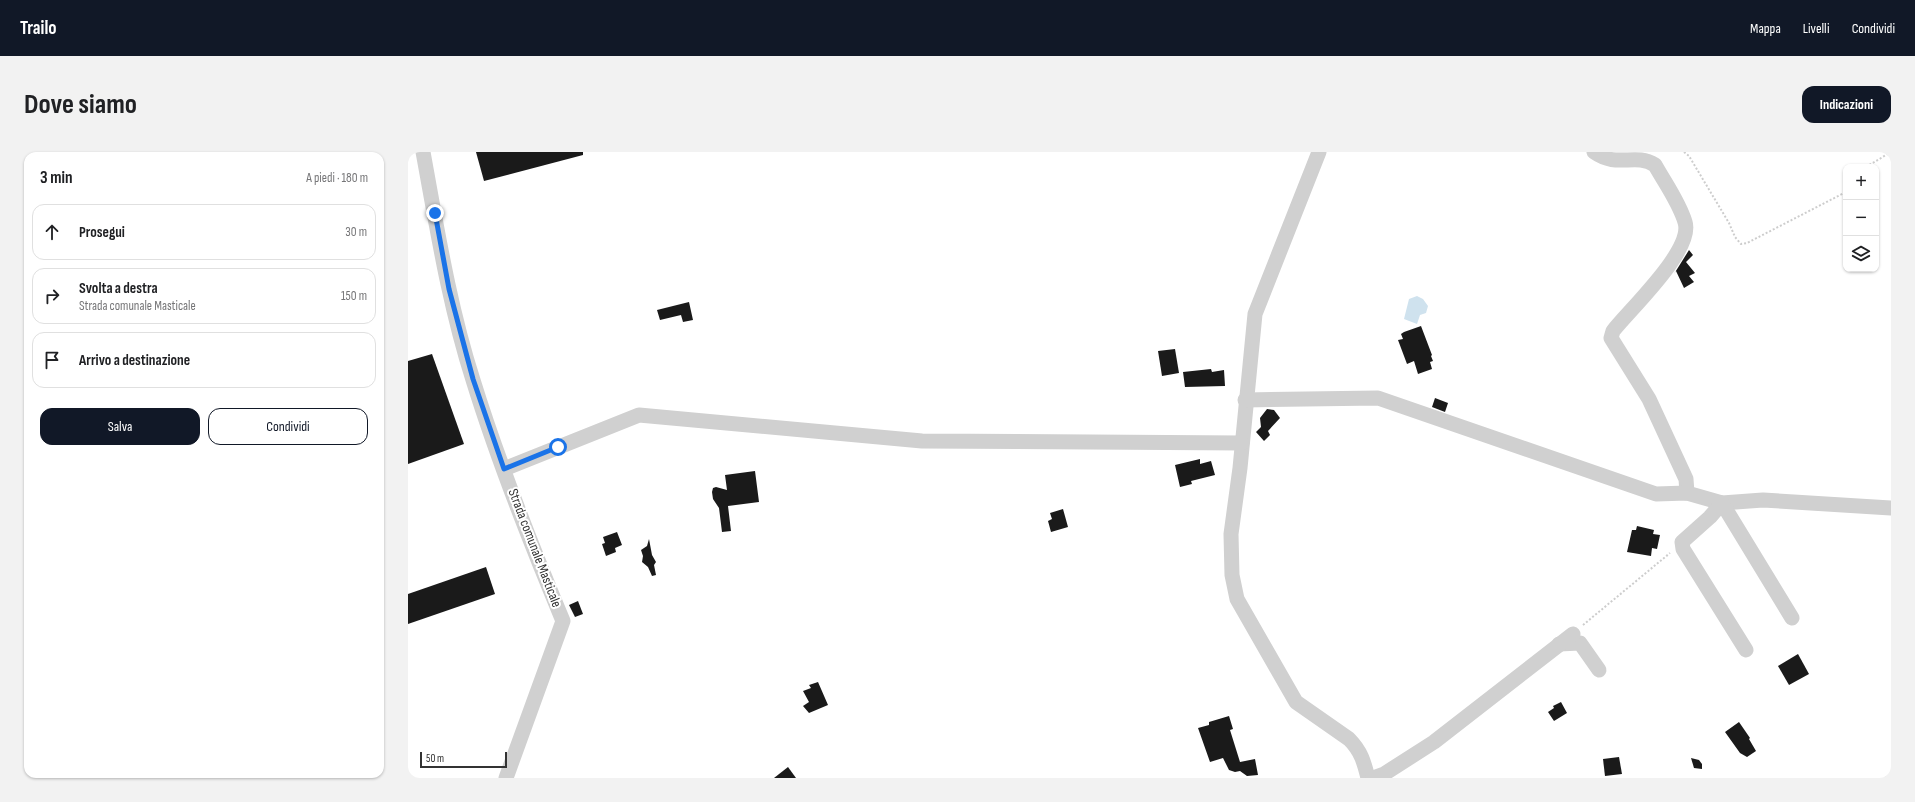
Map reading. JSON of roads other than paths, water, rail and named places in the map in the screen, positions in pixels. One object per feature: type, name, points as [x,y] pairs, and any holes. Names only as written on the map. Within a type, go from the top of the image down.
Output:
[{"type":"street","name":"Strada comunale Masticale","points":[[423,152],[449,289],[473,379],[531,544],[563,620],[506,778]]},
{"type":"street","points":[[1319,152],[1254,314],[1242,443],[1231,534],[1232,575],[1237,599],[1296,702],[1349,739],[1363,757],[1368,778]]},
{"type":"street","points":[[1594,152],[1603,158],[1612,161],[1639,159],[1649,161],[1655,165],[1686,222],[1686,235],[1679,251],[1667,268],[1613,331],[1611,338],[1649,399],[1686,479],[1687,493]]},
{"type":"street","points":[[1245,400],[1378,398],[1656,494],[1687,493],[1722,503],[1763,500],[1891,508]]},
{"type":"street","points":[[504,469],[639,415],[922,441],[1242,443]]},
{"type":"street","points":[[1722,503],[1710,517],[1682,542],[1682,549],[1746,650]]},
{"type":"street","points":[[1722,503],[1792,618]]},
{"type":"street","points":[[1373,778],[1384,774],[1434,742],[1573,634]]},
{"type":"street","points":[[1559,644],[1580,643],[1599,670]]},
{"type":"water","points":[[1417,296],[1423,299],[1428,306],[1426,313],[1420,315],[1417,324],[1404,319],[1409,299]]}]
